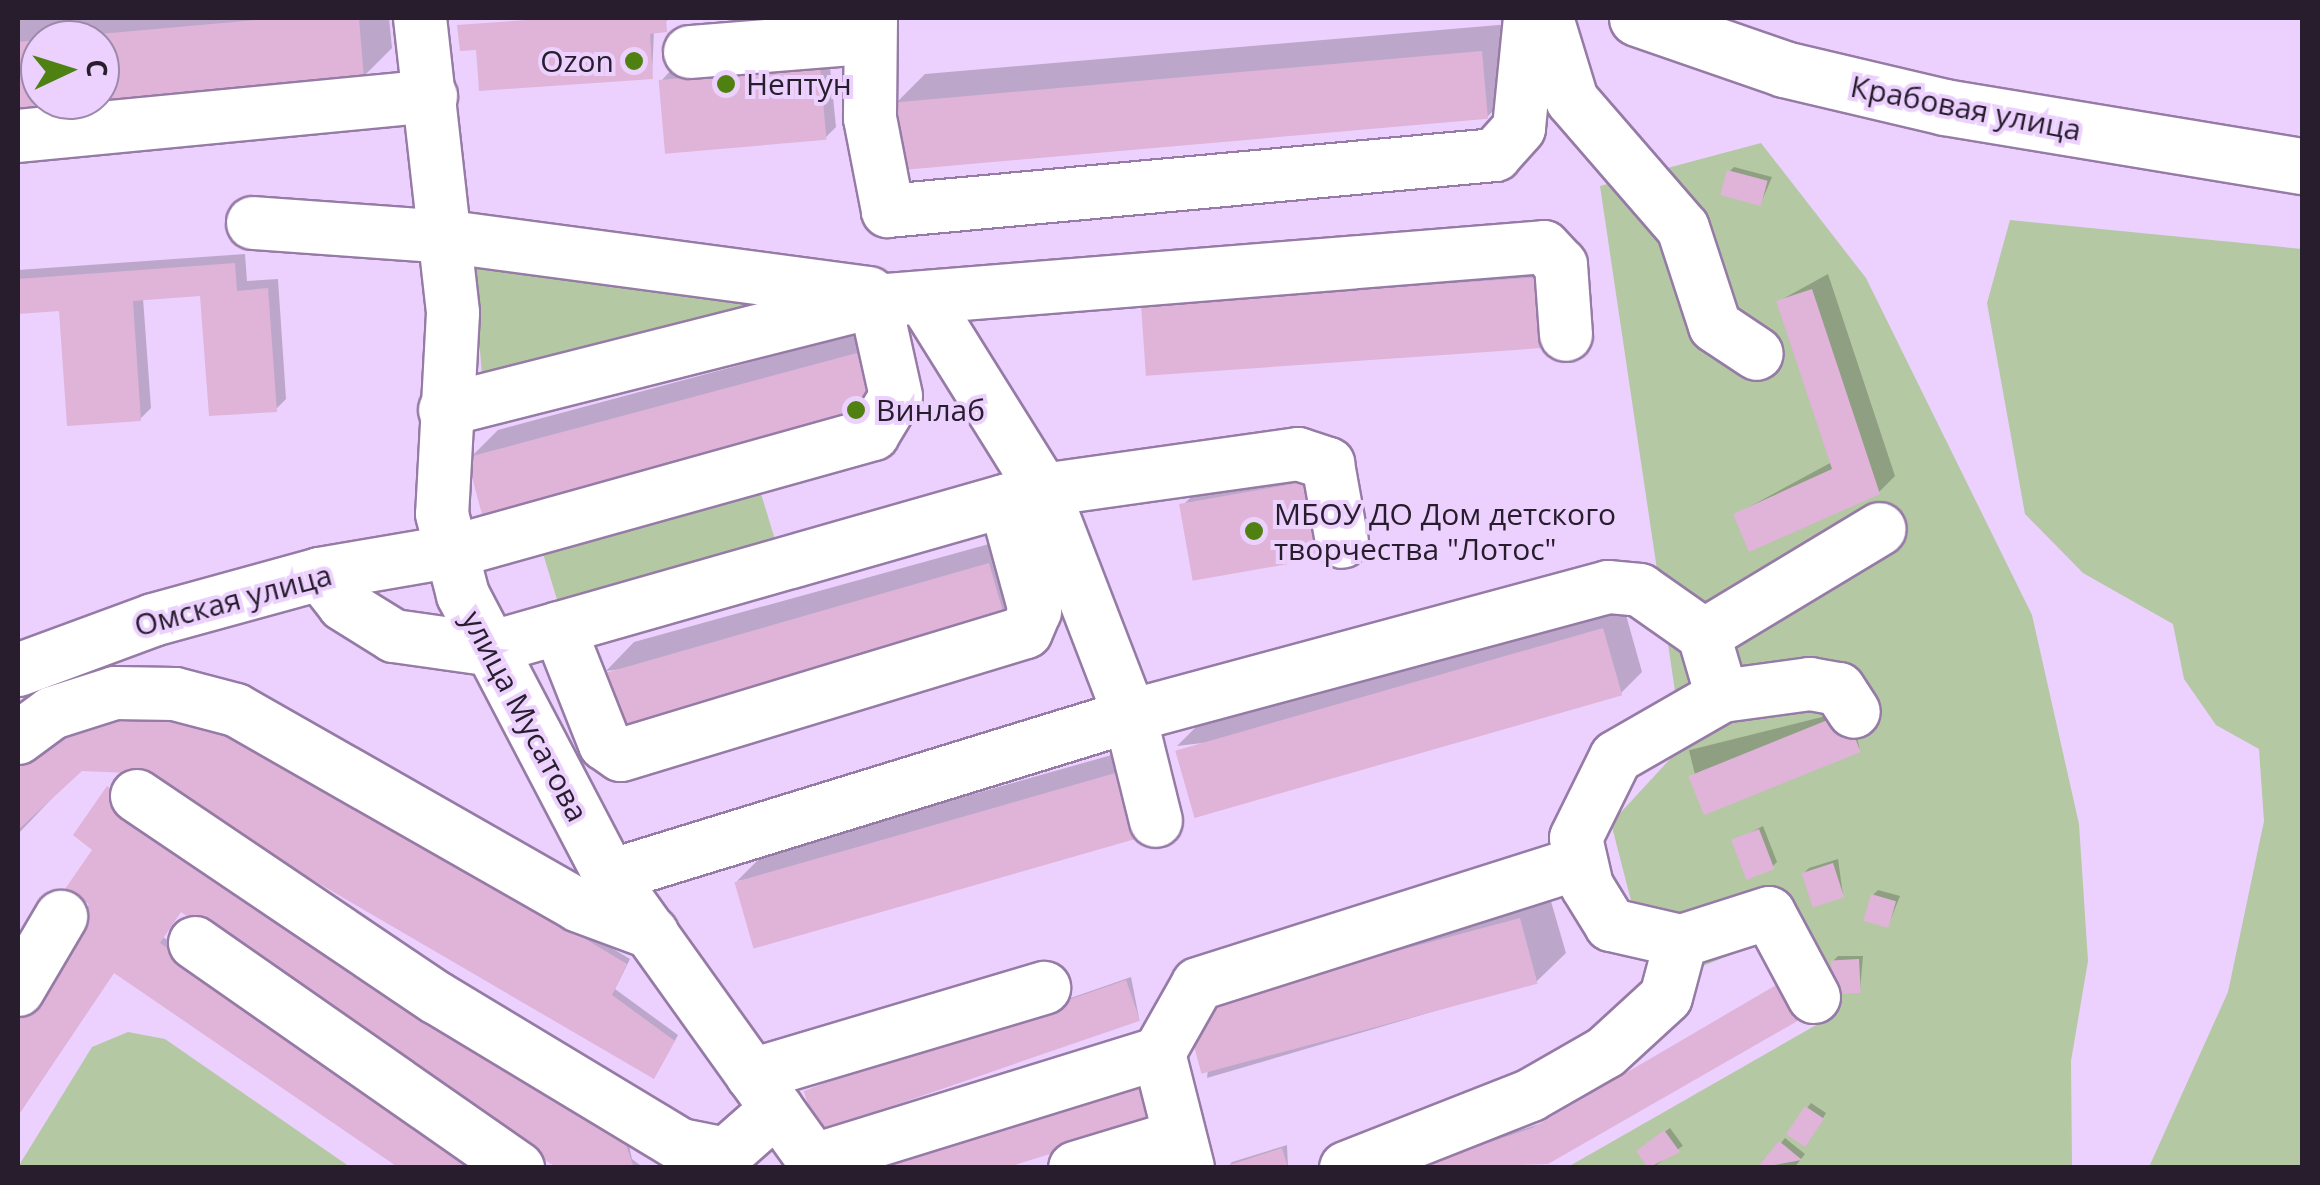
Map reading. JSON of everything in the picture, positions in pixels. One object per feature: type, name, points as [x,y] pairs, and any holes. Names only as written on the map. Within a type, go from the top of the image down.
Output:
[{"type":"main road","name":"Крабовая улица","points":[[1637,18],[1784,69],[1945,107],[2302,166]]},
{"type":"street","name":"улица Мусатова","points":[[420,18],[449,237],[442,514],[486,648],[610,876],[816,1164]]},
{"type":"street","points":[[690,52],[868,28],[888,211],[1495,155],[1519,128],[1530,18]]},
{"type":"street","points":[[1547,18],[1572,100],[1683,228],[1715,326],[1756,354]]},
{"type":"street","points":[[18,136],[431,96]]},
{"type":"street","points":[[253,223],[449,237],[900,301],[1024,495],[1130,716],[1156,821]]},
{"type":"street","points":[[445,410],[900,301],[1544,247],[1561,265],[1566,335]]},
{"type":"street","name":"Омская улица","points":[[18,670],[81,640],[320,574],[455,551],[873,434],[896,396],[900,301]]},
{"type":"street","points":[[320,574],[344,605],[394,636],[486,648],[1024,495],[1298,454],[1328,464],[1342,542]]},
{"type":"street","points":[[559,628],[604,744],[621,755],[1026,632],[1035,611],[1024,495]]},
{"type":"street","points":[[1704,635],[1880,530]]},
{"type":"street","points":[[610,876],[1130,716],[1608,587],[1640,590],[1704,635],[1722,696]]},
{"type":"street","points":[[1814,997],[1769,913],[1681,941],[1611,926],[1580,863],[1581,817],[1616,757],[1722,696],[1810,684],[1839,689],[1854,712]]},
{"type":"street","points":[[18,738],[52,713],[115,692],[175,694],[236,710],[579,906],[652,933]]},
{"type":"street","points":[[136,796],[437,998],[681,1144],[726,1154],[764,1092],[1044,988]]},
{"type":"street","points":[[1076,1168],[1183,1152],[1159,1052],[1183,1000],[1214,975],[1580,863]]},
{"type":"street","points":[[18,990],[60,917]]},
{"type":"street","points":[[1346,1168],[1531,1096],[1606,1052],[1666,997],[1681,941]]},
{"type":"street","points":[[194,943],[518,1168]]},
{"type":"street","points":[[816,1164],[1159,1052]]},
{"type":"green space","points":[[1761,143],[1866,278],[2032,615],[2079,824],[2088,961],[2071,1061],[2072,1167],[1566,1168],[1818,1024],[1773,938],[1653,986],[1611,823],[1683,745],[1600,186]]},
{"type":"green space","points":[[2010,220],[2302,249],[2302,1167],[2149,1167],[2228,992],[2264,821],[2259,749],[2216,725],[2184,679],[2173,624],[2083,573],[2025,514],[1987,303]]},
{"type":"green space","points":[[473,265],[813,299],[482,375]]},
{"type":"green space","points":[[758,484],[776,543],[560,609],[542,550]]},
{"type":"green space","points":[[128,1032],[165,1039],[350,1167],[18,1167],[92,1047]]},
{"type":"building","points":[[278,18],[359,18],[364,79],[120,102],[120,32]]},
{"type":"building","points":[[555,18],[666,18],[667,32],[650,34],[653,79],[479,91],[476,50],[460,51],[457,25]]},
{"type":"building","points":[[18,42],[20,42],[18,111]]},
{"type":"building","points":[[1482,51],[1488,119],[900,170],[894,102]]},
{"type":"building","points":[[820,66],[826,140],[665,154],[659,80]]},
{"type":"building","points":[[1727,170],[1768,181],[1761,206],[1720,195]]},
{"type":"building","points":[[235,263],[237,291],[268,288],[277,412],[209,416],[200,296],[133,301],[141,421],[67,426],[59,311],[18,314],[18,279]]},
{"type":"building","points":[[1540,277],[1545,348],[1146,376],[1141,305]]},
{"type":"building","points":[[1812,289],[1880,494],[1749,552],[1733,514],[1832,469],[1776,301]]},
{"type":"building","points":[[857,353],[875,419],[484,523],[467,458]]},
{"type":"building","name":"МБОУ ДО Дом детского творчества \"Лотос\"","points":[[1315,480],[1329,557],[1193,581],[1179,504]]},
{"type":"building","points":[[989,563],[1008,629],[623,740],[604,674]]},
{"type":"building","points":[[1603,628],[1622,695],[1195,818],[1175,751]]},
{"type":"building","points":[[175,712],[269,749],[627,964],[612,995],[675,1041],[654,1079],[129,773],[82,771],[18,830],[18,757],[96,716]]},
{"type":"building","points":[[1845,713],[1861,752],[1704,815],[1688,776]]},
{"type":"building","points":[[1119,772],[1138,838],[754,949],[734,882]]},
{"type":"building","points":[[107,786],[620,1127],[634,1168],[557,1168],[181,912],[160,943],[490,1168],[399,1168],[114,973],[18,1116],[18,1022],[89,904],[65,889],[92,850],[73,835]]},
{"type":"building","points":[[1759,829],[1774,869],[1746,880],[1731,840]]},
{"type":"building","points":[[1833,863],[1844,897],[1813,907],[1802,873]]},
{"type":"building","points":[[1871,894],[1896,901],[1888,928],[1863,921]]},
{"type":"building","points":[[1520,918],[1538,984],[1201,1074],[1184,1008]]},
{"type":"building","points":[[1859,959],[1861,993],[1833,994],[1831,960]]},
{"type":"building","points":[[1788,978],[1808,1015],[1548,1164],[1412,1168],[1532,1128]]},
{"type":"building","points":[[1126,980],[1140,1021],[818,1132],[804,1091]]},
{"type":"building","points":[[1149,1084],[1160,1120],[1005,1168],[879,1168]]},
{"type":"building","points":[[1805,1106],[1824,1119],[1805,1147],[1786,1134]]},
{"type":"building","points":[[1664,1130],[1680,1152],[1648,1168],[1636,1151]]},
{"type":"building","points":[[1779,1141],[1802,1160],[1757,1168]]},
{"type":"building","points":[[1282,1148],[1288,1168],[1223,1168],[1223,1167]]},
{"type":"place","name":"Ozon","points":[[634,61]]},
{"type":"place","name":"Нептун","points":[[726,84]]},
{"type":"place","name":"Винлаб","points":[[856,410]]},
{"type":"place","name":"МБОУ ДО Дом детского творчества \"Лотос\"","points":[[1254,531]]}]
